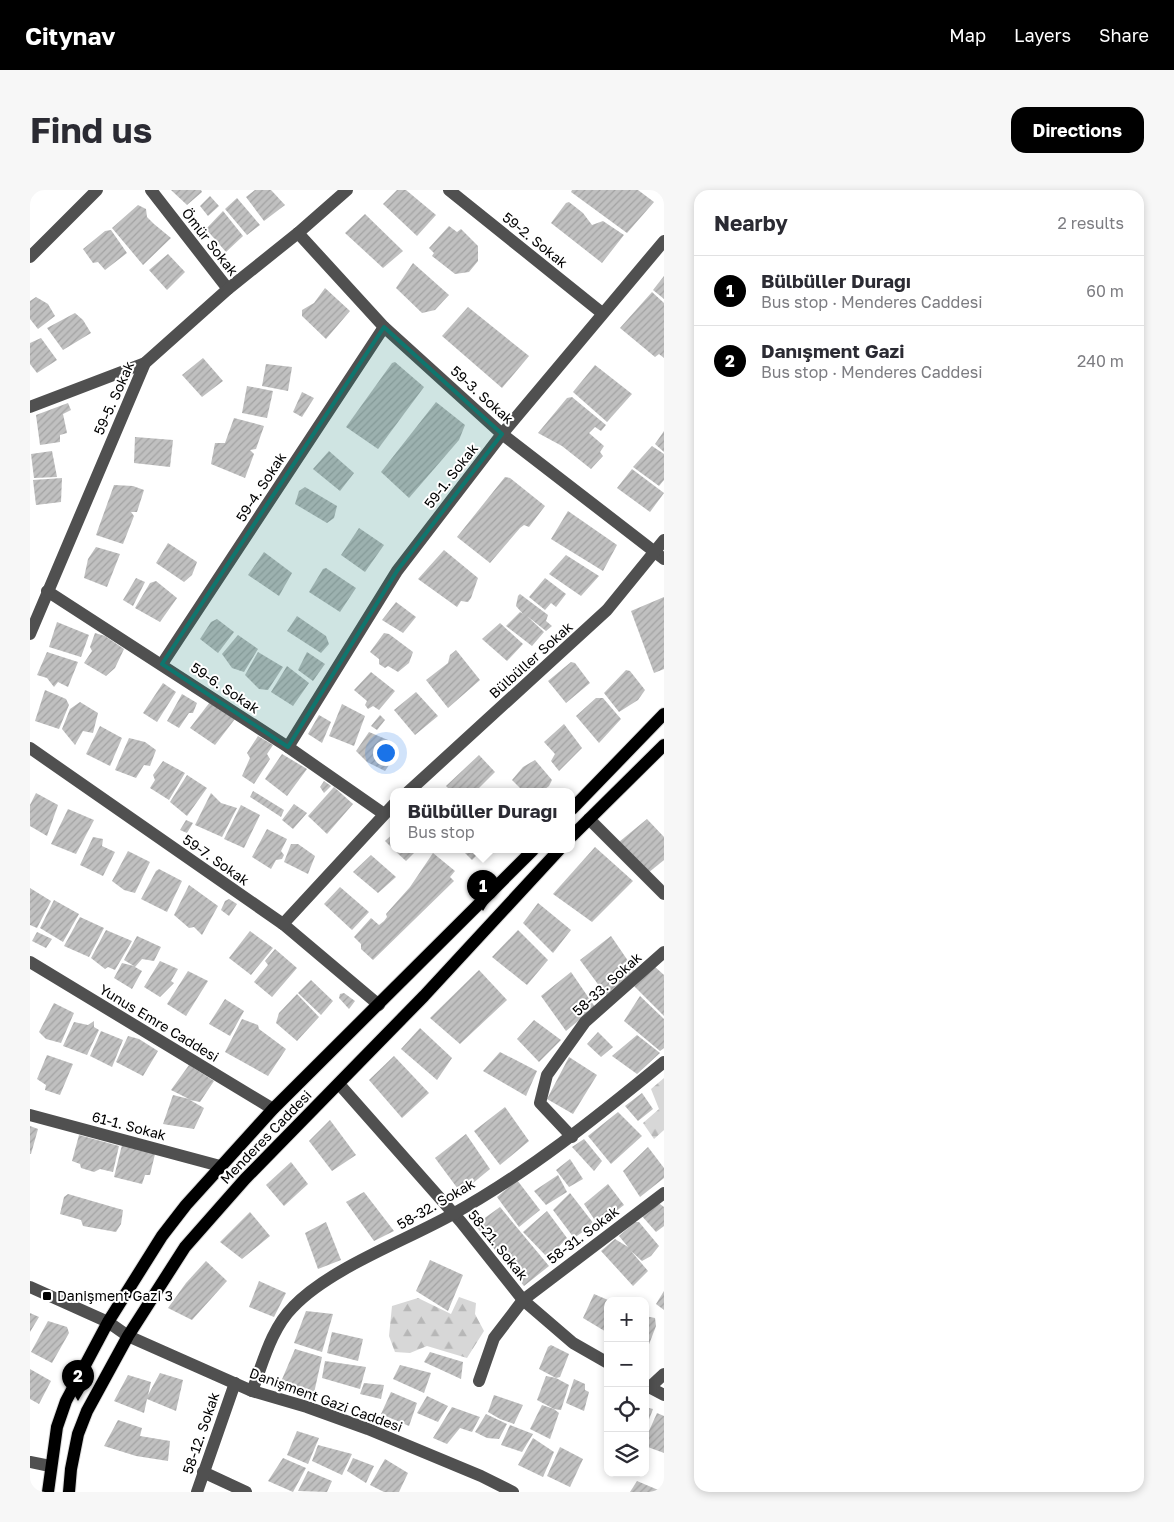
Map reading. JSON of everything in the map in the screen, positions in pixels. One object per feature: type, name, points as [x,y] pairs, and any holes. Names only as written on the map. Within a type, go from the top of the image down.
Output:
[{"type":"main road","points":[[575,806],[664,714]]},
{"type":"main road","points":[[575,833],[664,745]]},
{"type":"main road","name":"Menderes Caddesi","points":[[48,1492],[56,1427],[66,1401],[108,1322],[162,1236],[220,1166],[273,1109],[530,853]]},
{"type":"main road","name":"Menderes Caddesi","points":[[69,1492],[71,1469],[78,1434],[87,1411],[128,1336],[185,1247],[251,1172],[340,1084],[556,853]]},
{"type":"street","points":[[30,257],[96,190]]},
{"type":"street","name":"Ömür Sokak","points":[[151,190],[228,289]]},
{"type":"street","name":"59-5. Sokak","points":[[30,634],[145,363],[228,289],[298,233],[347,190]]},
{"type":"street","name":"59-2. Sokak","points":[[449,190],[602,313]]},
{"type":"street","name":"59-3. Sokak","points":[[298,233],[384,327],[502,434],[660,556]]},
{"type":"street","name":"59-1. Sokak","points":[[288,747],[397,571],[502,434],[664,241]]},
{"type":"street","name":"59-4. Sokak","points":[[162,664],[384,327]]},
{"type":"street","points":[[30,407],[145,363]]},
{"type":"street","name":"Bülbüller Sokak","points":[[412,788],[608,610],[660,556],[664,540]]},
{"type":"street","name":"59-6. Sokak","points":[[47,591],[288,747],[384,814]]},
{"type":"street","name":"59-7. Sokak","points":[[30,748],[283,924],[379,1005]]},
{"type":"street","points":[[283,924],[390,808]]},
{"type":"street","points":[[589,819],[664,894]]},
{"type":"street","name":"58-33. Sokak","points":[[572,1137],[540,1103],[547,1075],[585,1022],[664,952]]},
{"type":"street","name":"Yunus Emre Caddesi","points":[[30,962],[273,1109]]},
{"type":"street","name":"58-32. Sokak","points":[[252,1391],[270,1342],[292,1307],[318,1285],[454,1214],[572,1137],[664,1062]]},
{"type":"street","name":"58-21. Sokak","points":[[340,1084],[454,1214],[523,1300],[574,1343],[604,1361]]},
{"type":"street","name":"61-1. Sokak","points":[[30,1115],[220,1166]]},
{"type":"street","name":"58-31. Sokak","points":[[479,1381],[494,1338],[523,1300],[664,1193]]},
{"type":"street","name":"Danişment Gazi Caddesi","points":[[30,1287],[108,1322],[128,1336],[252,1391],[307,1407],[368,1429],[481,1476],[513,1492]]},
{"type":"street","points":[[649,1385],[664,1374]]},
{"type":"street","name":"58-12. Sokak","points":[[197,1492],[235,1383]]},
{"type":"street","points":[[649,1387],[664,1395]]},
{"type":"street","points":[[30,1462],[50,1466]]},
{"type":"street","points":[[203,1472],[246,1492]]},
{"type":"highlighted area","points":[[384,327],[502,434],[397,571],[288,747],[162,664]]},
{"type":"green space","points":[[664,1078],[664,1130],[654,1139],[643,1123],[659,1109],[651,1089]]},
{"type":"green space","points":[[459,1297],[476,1303],[475,1314],[484,1331],[467,1358],[427,1346],[410,1353],[395,1352],[389,1336],[392,1306],[418,1298],[451,1314]]},
{"type":"building","points":[[171,190],[201,190],[202,192],[187,205]]},
{"type":"building","points":[[255,190],[271,190],[285,205],[264,221],[246,197]]},
{"type":"building","points":[[397,190],[406,190],[436,215],[417,236],[383,204]]},
{"type":"building","points":[[572,190],[638,190],[654,202],[627,233],[571,192]]},
{"type":"building","points":[[210,196],[219,206],[208,216],[200,206]]},
{"type":"building","points":[[237,198],[260,225],[247,235],[225,209]]},
{"type":"building","points":[[569,202],[583,213],[592,225],[603,221],[624,235],[602,263],[551,223],[566,203]]},
{"type":"building","points":[[138,205],[146,209],[147,217],[171,238],[143,265],[112,228]]},
{"type":"building","points":[[223,211],[243,236],[226,252],[206,229]]},
{"type":"building","points":[[365,214],[403,251],[383,268],[345,233]]},
{"type":"building","points":[[449,226],[457,232],[461,229],[478,246],[478,261],[469,272],[455,274],[432,256],[434,253],[429,248]]},
{"type":"building","points":[[111,230],[127,253],[105,270],[98,262],[93,263],[83,249],[105,231]]},
{"type":"building","points":[[168,254],[185,272],[167,290],[149,270]]},
{"type":"building","points":[[413,263],[449,295],[435,310],[422,313],[396,288]]},
{"type":"building","points":[[664,276],[664,299],[653,290]]},
{"type":"building","points":[[325,288],[350,311],[326,339],[302,316],[302,310],[314,303]]},
{"type":"building","points":[[652,292],[664,303],[664,358],[659,354],[655,357],[620,328]]},
{"type":"building","points":[[36,297],[48,304],[55,316],[38,329],[30,319],[30,301]]},
{"type":"building","points":[[468,307],[529,356],[502,388],[442,336]]},
{"type":"building","points":[[75,313],[83,320],[91,333],[63,350],[47,328]]},
{"type":"building","points":[[41,338],[57,360],[37,373],[30,364],[30,343]]},
{"type":"building","points":[[203,358],[223,381],[202,397],[182,375]]},
{"type":"building","points":[[395,362],[424,387],[378,449],[346,427],[392,363]]},
{"type":"building","points":[[266,364],[292,367],[288,391],[262,386]]},
{"type":"building","points":[[595,365],[632,394],[607,422],[573,392]]},
{"type":"building","points":[[247,386],[273,391],[267,418],[242,413]]},
{"type":"building","points":[[302,392],[314,398],[302,417],[293,412]]},
{"type":"building","points":[[572,397],[606,425],[601,431],[595,427],[589,433],[604,446],[600,452],[603,456],[591,469],[562,446],[538,433],[567,398]]},
{"type":"building","points":[[436,402],[465,425],[459,440],[409,498],[381,472]]},
{"type":"building","points":[[68,403],[71,410],[63,414],[67,433],[60,435],[60,442],[40,445],[36,415]]},
{"type":"building","points":[[234,418],[264,426],[256,449],[250,450],[254,454],[245,478],[211,464],[215,443],[225,443]]},
{"type":"building","points":[[664,431],[664,452],[655,444]]},
{"type":"building","points":[[135,437],[173,440],[170,467],[134,463]]},
{"type":"building","points":[[652,446],[664,454],[664,480],[659,486],[633,467]]},
{"type":"building","points":[[52,451],[57,477],[34,478],[31,454]]},
{"type":"building","points":[[329,451],[354,473],[340,491],[313,469]]},
{"type":"building","points":[[632,469],[664,493],[650,512],[617,488]]},
{"type":"building","points":[[505,477],[510,478],[545,506],[529,527],[524,525],[520,528],[490,563],[457,537]]},
{"type":"building","points":[[62,478],[61,502],[36,505],[33,480]]},
{"type":"building","points":[[114,485],[133,486],[144,490],[137,512],[131,512],[134,516],[123,544],[96,535]]},
{"type":"building","points":[[305,487],[337,506],[334,518],[327,523],[295,504],[299,491]]},
{"type":"building","points":[[568,511],[617,545],[603,571],[551,539]]},
{"type":"building","points":[[359,528],[384,545],[365,572],[341,555]]},
{"type":"building","points":[[168,543],[197,562],[192,575],[184,582],[156,563]]},
{"type":"building","points":[[96,547],[120,554],[107,587],[84,578],[88,559]]},
{"type":"building","points":[[444,550],[478,578],[471,598],[468,602],[461,601],[457,607],[418,579]]},
{"type":"building","points":[[264,552],[292,573],[279,596],[248,575]]},
{"type":"building","points":[[566,555],[599,576],[581,596],[549,574]]},
{"type":"building","points":[[326,568],[356,588],[340,612],[309,592],[323,569]]},
{"type":"building","points":[[136,578],[145,582],[133,606],[123,600]]},
{"type":"building","points":[[545,578],[566,594],[556,607],[551,603],[545,610],[529,597]]},
{"type":"building","points":[[156,581],[177,598],[160,622],[135,608],[150,583]]},
{"type":"building","points":[[520,594],[548,615],[546,621],[552,626],[546,631],[527,616],[544,632],[532,646],[506,626],[520,612],[523,614],[516,606]]},
{"type":"building","points":[[664,597],[664,669],[654,673],[631,611]]},
{"type":"building","points":[[396,602],[416,617],[403,633],[382,620]]},
{"type":"building","points":[[297,616],[326,636],[329,644],[321,653],[287,631]]},
{"type":"building","points":[[217,619],[234,632],[218,653],[200,639],[211,622]]},
{"type":"building","points":[[57,622],[89,635],[81,657],[49,647]]},
{"type":"building","points":[[500,623],[523,644],[507,661],[482,639]]},
{"type":"building","points":[[95,633],[105,636],[124,649],[115,668],[106,676],[84,663],[92,651],[90,647]]},
{"type":"building","points":[[384,633],[389,634],[413,652],[409,663],[398,672],[388,666],[385,668],[379,664],[379,659],[370,652]]},
{"type":"building","points":[[238,635],[258,649],[244,672],[232,668],[222,654]]},
{"type":"building","points":[[456,650],[480,680],[448,708],[426,680],[448,663],[450,655]]},
{"type":"building","points":[[47,652],[78,662],[68,687],[58,682],[54,687],[47,678],[37,675]]},
{"type":"building","points":[[258,652],[283,667],[268,690],[259,689],[245,675]]},
{"type":"building","points":[[307,652],[325,664],[313,681],[298,670]]},
{"type":"building","points":[[571,662],[575,663],[590,683],[566,703],[548,681]]},
{"type":"building","points":[[287,666],[309,683],[293,706],[271,692]]},
{"type":"building","points":[[626,670],[630,671],[645,690],[638,700],[619,712],[604,693]]},
{"type":"building","points":[[371,672],[395,691],[379,710],[373,706],[368,709],[365,705],[367,701],[354,690]]},
{"type":"building","points":[[163,683],[176,692],[157,722],[143,713]]},
{"type":"building","points":[[45,690],[66,699],[69,705],[59,729],[35,721]]},
{"type":"building","points":[[416,692],[438,716],[415,735],[394,710]]},
{"type":"building","points":[[182,694],[197,703],[193,713],[189,713],[179,728],[167,721]]},
{"type":"building","points":[[596,698],[603,698],[621,719],[599,743],[576,716]]},
{"type":"building","points":[[80,702],[98,713],[93,733],[83,731],[75,745],[62,729],[70,709]]},
{"type":"building","points":[[210,702],[235,719],[215,745],[190,728]]},
{"type":"building","points":[[342,704],[365,716],[354,746],[329,736]]},
{"type":"building","points":[[319,715],[331,722],[322,743],[308,734]]},
{"type":"building","points":[[380,715],[385,720],[377,730],[371,726]]},
{"type":"building","points":[[564,724],[582,748],[559,771],[551,761],[555,754],[544,742]]},
{"type":"building","points":[[100,726],[122,738],[110,766],[86,754]]},
{"type":"building","points":[[369,732],[388,740],[398,752],[385,771],[367,762],[356,751]]},
{"type":"building","points":[[258,736],[273,745],[267,754],[270,759],[254,784],[242,776],[250,758],[247,753]]},
{"type":"building","points":[[129,738],[145,742],[156,750],[150,766],[144,765],[136,778],[115,770]]},
{"type":"building","points":[[282,754],[307,769],[287,796],[265,779]]},
{"type":"building","points":[[479,755],[495,772],[479,788],[448,788],[446,786]]},
{"type":"building","points":[[535,760],[552,780],[549,786],[546,788],[520,788],[512,780],[523,767]]},
{"type":"building","points":[[163,761],[185,773],[169,800],[150,788],[155,780],[153,775]]},
{"type":"building","points":[[187,775],[207,788],[187,816],[170,802]]},
{"type":"building","points":[[324,781],[331,786],[324,793],[320,787]]},
{"type":"building","points":[[334,787],[353,804],[327,834],[308,816]]},
{"type":"building","points":[[253,791],[284,810],[281,817],[250,797]]},
{"type":"building","points":[[36,793],[58,805],[47,836],[30,826],[30,805]]},
{"type":"building","points":[[211,793],[221,803],[237,808],[222,837],[195,825]]},
{"type":"building","points":[[294,804],[307,813],[293,829],[282,820]]},
{"type":"building","points":[[241,805],[260,815],[244,848],[224,839]]},
{"type":"building","points":[[68,809],[94,820],[76,854],[51,844]]},
{"type":"building","points":[[647,819],[664,837],[664,860],[648,873],[619,842]]},
{"type":"building","points":[[186,820],[193,823],[187,833],[180,830]]},
{"type":"building","points":[[267,829],[287,839],[281,851],[284,855],[282,859],[276,860],[271,869],[252,857]]},
{"type":"building","points":[[93,837],[103,839],[102,846],[115,852],[103,876],[80,865]]},
{"type":"building","points":[[390,837],[390,846],[385,841]]},
{"type":"building","points":[[291,844],[298,844],[315,856],[308,874],[284,862]]},
{"type":"building","points":[[595,847],[633,881],[592,922],[553,894]]},
{"type":"building","points":[[128,851],[150,862],[135,893],[124,890],[112,881]]},
{"type":"building","points":[[397,853],[414,853],[406,861]]},
{"type":"building","points":[[433,853],[455,871],[450,877],[454,881],[373,960],[361,949],[361,944],[354,937],[371,918],[379,925],[384,921],[387,917],[386,914],[410,887]]},
{"type":"building","points":[[465,853],[479,853],[472,860]]},
{"type":"building","points":[[371,855],[396,877],[378,893],[353,872]]},
{"type":"building","points":[[159,869],[182,881],[167,912],[141,899],[156,871]]},
{"type":"building","points":[[189,885],[218,906],[202,935],[194,927],[189,928],[174,915]]},
{"type":"building","points":[[340,887],[369,912],[352,930],[324,904]]},
{"type":"building","points":[[30,888],[51,901],[37,928],[30,925]]},
{"type":"building","points":[[229,899],[237,904],[229,916],[221,910],[225,901]]},
{"type":"building","points":[[54,900],[79,914],[63,942],[40,928]]},
{"type":"building","points":[[538,903],[571,930],[553,953],[523,923]]},
{"type":"building","points":[[80,917],[104,928],[89,957],[64,946]]},
{"type":"building","points":[[106,930],[132,941],[115,970],[108,967],[105,969],[91,958]]},
{"type":"building","points":[[518,930],[548,960],[527,985],[492,957]]},
{"type":"building","points":[[250,931],[273,948],[251,975],[229,958]]},
{"type":"building","points":[[37,932],[52,939],[46,948],[32,941]]},
{"type":"building","points":[[137,936],[161,947],[154,961],[142,959],[135,967],[142,971],[132,989],[114,978],[122,963],[134,966],[124,960]]},
{"type":"building","points":[[611,936],[635,971],[606,995],[580,960]]},
{"type":"building","points":[[275,949],[297,968],[272,997],[254,982],[268,965],[265,961]]},
{"type":"building","points":[[160,961],[178,969],[171,981],[174,983],[160,997],[144,987]]},
{"type":"building","points":[[654,966],[664,975],[664,1016],[633,985]]},
{"type":"building","points":[[479,970],[507,1000],[460,1044],[430,1018]]},
{"type":"building","points":[[188,971],[208,981],[186,1016],[167,1004]]},
{"type":"building","points":[[571,972],[595,1007],[566,1031],[541,996]]},
{"type":"building","points":[[311,980],[333,1001],[321,1015],[298,993]]},
{"type":"building","points":[[344,993],[355,1001],[349,1009],[339,998],[340,994]]},
{"type":"building","points":[[297,994],[319,1017],[297,1041],[276,1023],[279,1013]]},
{"type":"building","points":[[640,996],[664,1019],[664,1048],[660,1051],[624,1021]]},
{"type":"building","points":[[225,999],[244,1011],[230,1036],[209,1024]]},
{"type":"building","points":[[54,1003],[74,1013],[61,1043],[46,1039],[39,1032]]},
{"type":"building","points":[[242,1019],[258,1025],[259,1029],[286,1049],[268,1076],[225,1052]]},
{"type":"building","points":[[534,1020],[561,1040],[539,1062],[517,1039]]},
{"type":"building","points":[[94,1021],[94,1027],[99,1030],[87,1055],[63,1046],[74,1022],[88,1025]]},
{"type":"building","points":[[420,1028],[452,1058],[437,1080],[401,1049]]},
{"type":"building","points":[[101,1031],[123,1040],[112,1067],[90,1056]]},
{"type":"building","points":[[598,1032],[613,1047],[601,1057],[587,1044]]},
{"type":"building","points":[[637,1035],[660,1053],[637,1074],[612,1056]]},
{"type":"building","points":[[128,1036],[139,1039],[158,1051],[143,1076],[116,1062]]},
{"type":"building","points":[[500,1052],[537,1071],[526,1096],[483,1071]]},
{"type":"building","points":[[47,1055],[73,1064],[60,1095],[45,1090],[46,1085],[37,1079]]},
{"type":"building","points":[[394,1056],[429,1093],[402,1118],[369,1080]]},
{"type":"building","points":[[569,1057],[597,1075],[573,1114],[547,1099]]},
{"type":"building","points":[[189,1065],[214,1081],[200,1102],[190,1100],[204,1108],[194,1129],[163,1124],[173,1095],[189,1099],[171,1090]]},
{"type":"building","points":[[642,1093],[653,1109],[638,1121],[625,1106]]},
{"type":"building","points":[[505,1107],[529,1141],[500,1165],[474,1131]]},
{"type":"building","points":[[618,1112],[642,1136],[611,1164],[588,1136]]},
{"type":"building","points":[[330,1120],[356,1155],[332,1171],[309,1141]]},
{"type":"building","points":[[30,1126],[38,1129],[31,1154],[30,1154]]},
{"type":"building","points":[[466,1134],[490,1169],[461,1193],[435,1158]]},
{"type":"building","points":[[79,1135],[119,1146],[113,1172],[100,1169],[94,1172],[81,1168],[80,1164],[72,1161]]},
{"type":"building","points":[[584,1139],[602,1161],[594,1171],[572,1147]]},
{"type":"building","points":[[122,1145],[155,1154],[150,1175],[145,1175],[142,1184],[114,1177]]},
{"type":"building","points":[[648,1147],[664,1168],[664,1178],[640,1197],[623,1171]]},
{"type":"building","points":[[570,1159],[583,1179],[569,1187],[556,1170]]},
{"type":"building","points":[[291,1162],[308,1184],[284,1206],[266,1185]]},
{"type":"building","points":[[558,1175],[567,1192],[546,1205],[534,1191]]},
{"type":"building","points":[[517,1180],[540,1210],[519,1227],[497,1197]]},
{"type":"building","points":[[608,1184],[624,1205],[598,1225],[584,1204]]},
{"type":"building","points":[[364,1192],[394,1231],[374,1241],[346,1202]]},
{"type":"building","points":[[570,1193],[594,1224],[574,1238],[553,1210]]},
{"type":"building","points":[[68,1194],[123,1210],[121,1224],[116,1232],[83,1226],[81,1220],[60,1214],[64,1197]]},
{"type":"building","points":[[660,1204],[664,1207],[664,1226],[656,1232],[641,1215],[652,1206]]},
{"type":"building","points":[[500,1207],[549,1266],[524,1286],[475,1225]]},
{"type":"building","points":[[547,1211],[567,1238],[548,1258],[523,1232]]},
{"type":"building","points":[[250,1212],[270,1236],[242,1259],[220,1242]]},
{"type":"building","points":[[326,1222],[341,1260],[318,1269],[305,1233]]},
{"type":"building","points":[[635,1222],[639,1222],[659,1246],[651,1256],[642,1261],[631,1251],[648,1271],[633,1286],[601,1251],[615,1239],[628,1247],[619,1236]]},
{"type":"building","points":[[430,1260],[463,1275],[448,1311],[416,1291]]},
{"type":"building","points":[[206,1261],[227,1281],[192,1320],[168,1308],[186,1283]]},
{"type":"building","points":[[259,1281],[286,1293],[274,1317],[249,1307]]},
{"type":"building","points":[[664,1291],[664,1310],[656,1304]]},
{"type":"building","points":[[594,1294],[604,1298],[604,1331],[583,1318]]},
{"type":"building","points":[[306,1311],[333,1314],[322,1352],[294,1343]]},
{"type":"building","points":[[30,1313],[39,1317],[30,1332]]},
{"type":"building","points":[[649,1317],[655,1318],[656,1326],[649,1344]]},
{"type":"building","points":[[48,1321],[67,1327],[69,1333],[52,1363],[31,1352]]},
{"type":"building","points":[[332,1332],[363,1339],[358,1361],[327,1353]]},
{"type":"building","points":[[551,1345],[569,1354],[560,1377],[556,1378],[539,1369],[548,1347]]},
{"type":"building","points":[[295,1349],[322,1357],[314,1393],[280,1384]]},
{"type":"building","points":[[430,1352],[463,1362],[461,1379],[424,1362]]},
{"type":"building","points":[[325,1361],[366,1367],[360,1389],[322,1378]]},
{"type":"building","points":[[400,1365],[431,1373],[424,1393],[393,1379]]},
{"type":"building","points":[[30,1369],[51,1381],[39,1404],[30,1399]]},
{"type":"building","points":[[160,1373],[183,1380],[176,1411],[147,1399],[144,1413],[114,1401],[128,1375],[151,1382],[148,1395]]},
{"type":"building","points":[[546,1376],[556,1378],[569,1385],[561,1410],[554,1409],[537,1400]]},
{"type":"building","points":[[574,1379],[585,1384],[585,1390],[589,1392],[584,1411],[566,1403]]},
{"type":"building","points":[[364,1383],[384,1385],[381,1399],[360,1394]]},
{"type":"building","points":[[391,1392],[417,1403],[409,1426],[381,1414]]},
{"type":"building","points":[[494,1395],[523,1405],[514,1424],[488,1412]]},
{"type":"building","points":[[427,1396],[448,1406],[438,1422],[417,1413]]},
{"type":"building","points":[[542,1405],[559,1413],[550,1439],[530,1429]]},
{"type":"building","points":[[452,1407],[480,1417],[472,1432],[460,1428],[447,1444],[433,1438]]},
{"type":"building","points":[[649,1408],[653,1409],[649,1420]]},
{"type":"building","points":[[657,1413],[664,1416],[664,1453],[649,1447],[649,1431]]},
{"type":"building","points":[[486,1414],[507,1424],[499,1439],[487,1438],[475,1432]]},
{"type":"building","points":[[118,1420],[142,1428],[140,1436],[170,1441],[168,1461],[136,1456],[104,1446]]},
{"type":"building","points":[[510,1425],[533,1434],[522,1452],[501,1445]]},
{"type":"building","points":[[297,1431],[319,1438],[308,1464],[287,1455]]},
{"type":"building","points":[[533,1438],[554,1452],[543,1477],[518,1465]]},
{"type":"building","points":[[318,1445],[352,1454],[342,1475],[312,1461]]},
{"type":"building","points":[[560,1447],[583,1459],[570,1487],[547,1476]]},
{"type":"building","points":[[283,1458],[306,1468],[293,1492],[268,1481]]},
{"type":"building","points":[[353,1458],[374,1466],[366,1483],[347,1471]]},
{"type":"building","points":[[385,1459],[408,1473],[399,1492],[384,1492],[370,1485]]},
{"type":"building","points":[[308,1471],[332,1481],[327,1492],[298,1491]]},
{"type":"building","points":[[637,1481],[663,1492],[630,1492]]},
{"type":"place","name":"Bülbüller Durağı","points":[[483,911]]},
{"type":"place","name":"Danişment Gazi 3","points":[[47,1296]]},
{"type":"place","name":"Danışment Gazi","points":[[78,1401]]}]
